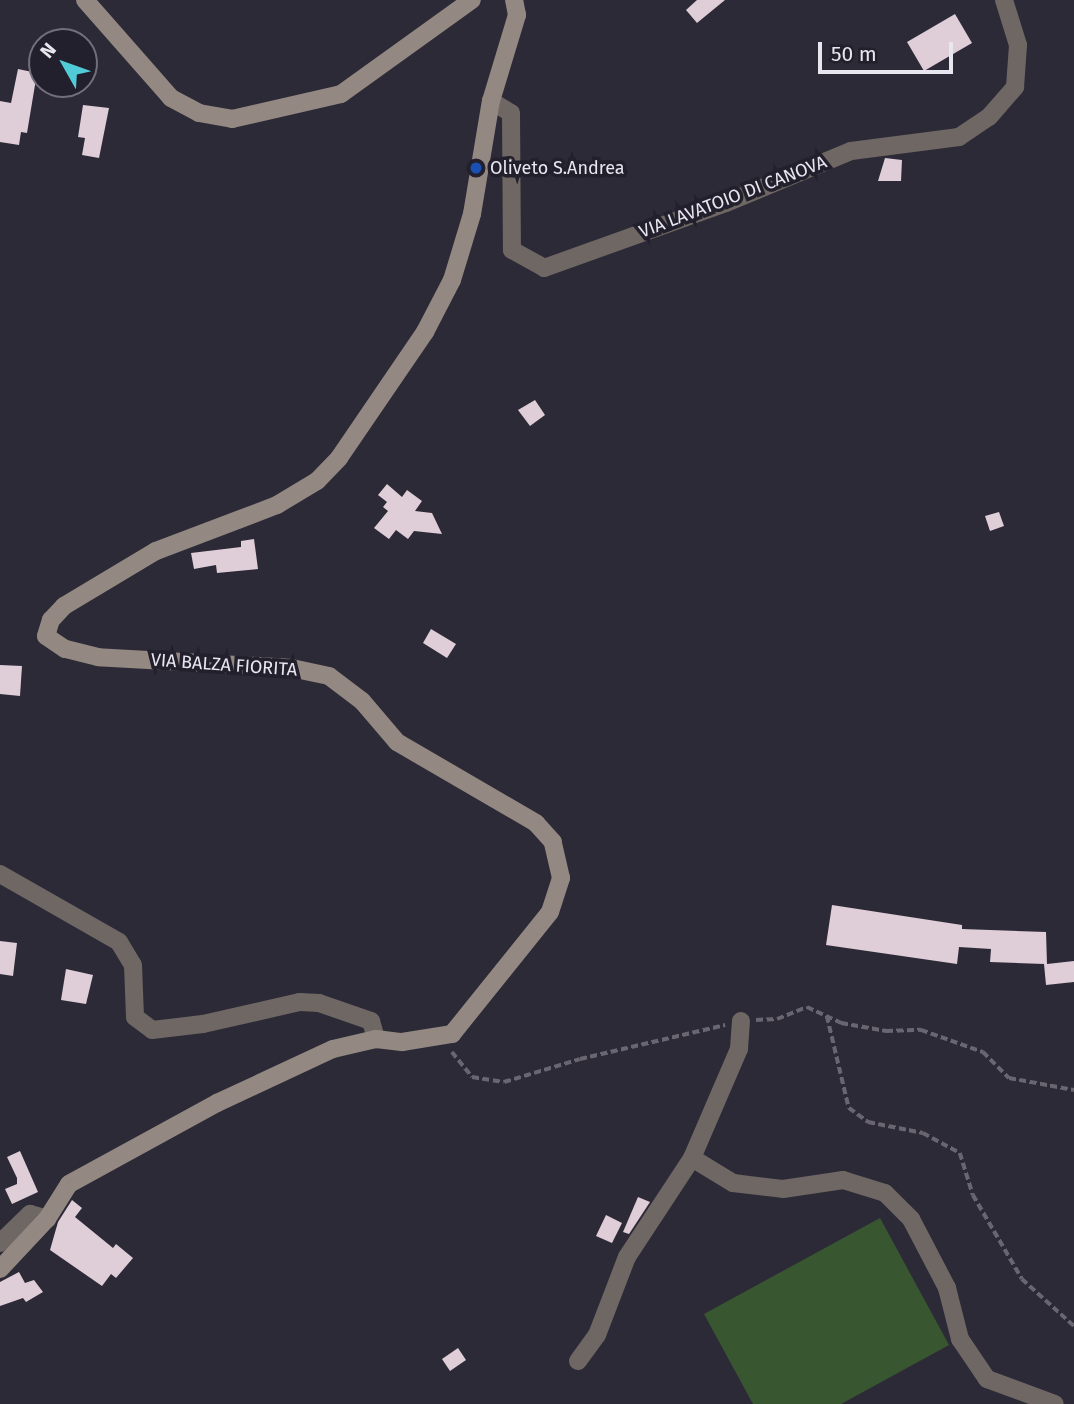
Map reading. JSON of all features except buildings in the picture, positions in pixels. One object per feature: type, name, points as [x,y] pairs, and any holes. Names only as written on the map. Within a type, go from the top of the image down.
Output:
[{"type":"street","points":[[85,0],[171,98],[199,113],[232,119],[341,94],[472,0]]},
{"type":"street","name":"VIA BALZA FIORITA","points":[[0,1269],[47,1219],[69,1184],[126,1151],[333,1049],[376,1039],[402,1042],[441,1036],[461,1028],[550,912],[561,878],[553,842],[536,823],[397,742],[362,701],[330,676],[292,668],[99,657],[65,649],[46,636],[51,620],[64,606],[156,551],[278,505],[317,481],[339,458],[425,332],[452,281],[472,214],[491,101],[517,15],[514,0]]},
{"type":"street","name":"VIA LAVATOIO DI CANOVA","points":[[491,101],[511,113],[512,250],[544,268],[726,203],[851,151],[959,137],[989,117],[1015,87],[1018,45],[1004,0]]},
{"type":"street","points":[[0,874],[119,942],[134,965],[132,1009],[135,1017],[152,1030],[203,1024],[300,1002],[319,1003],[371,1021],[376,1039]]},
{"type":"street","points":[[578,1361],[597,1335],[627,1257],[692,1158],[739,1049],[741,1021]]},
{"type":"street","points":[[692,1158],[733,1183],[783,1189],[843,1180],[885,1193],[911,1219],[947,1288],[960,1339],[987,1379],[1055,1404]]},
{"type":"street","points":[[0,1243],[30,1214],[47,1219]]},
{"type":"path","points":[[441,1036],[472,1077],[504,1082],[580,1059],[741,1021],[777,1018],[807,1007],[827,1016],[886,1031],[920,1030],[982,1052],[1009,1078],[1074,1090]]},
{"type":"path","points":[[827,1016],[849,1108],[867,1122],[923,1133],[960,1153],[973,1195],[1022,1279],[1074,1326]]},
{"type":"green space","points":[[880,1218],[949,1345],[841,1404],[753,1404],[704,1314]]},
{"type":"place","name":"Oliveto S.Andrea","points":[[476,168]]}]
